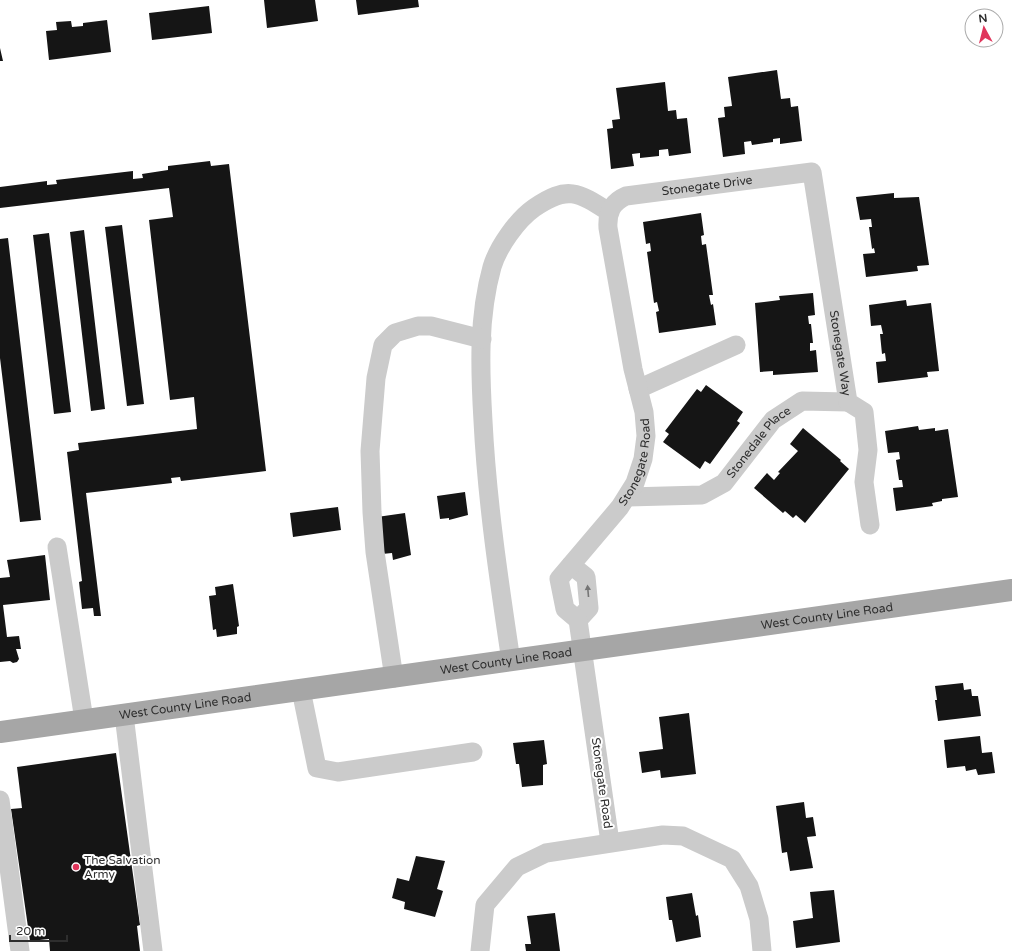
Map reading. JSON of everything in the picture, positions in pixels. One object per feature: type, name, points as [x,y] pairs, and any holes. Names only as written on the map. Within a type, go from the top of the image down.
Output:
[{"type":"main road","name":"West County Line Road","points":[[0,732],[394,678],[1012,590]]},
{"type":"street","name":"Stonegate Drive","points":[[610,212],[614,204],[626,196],[812,172]]},
{"type":"street","name":"Stonegate Way","points":[[812,172],[848,402],[864,412],[868,450],[864,482],[870,524]]},
{"type":"street","points":[[511,661],[495,550],[485,459],[480,371],[484,305],[493,266],[509,234],[527,213],[547,199],[569,192],[588,198],[610,212]]},
{"type":"street","name":"Stonegate Road","points":[[610,212],[608,228],[645,420],[645,446],[640,471],[628,497],[559,579],[565,609],[578,620],[610,842],[663,835],[683,836],[732,859],[749,886],[759,919],[762,951]]},
{"type":"street","points":[[394,678],[375,552],[372,512],[370,443],[376,378],[383,345],[395,333],[425,326],[432,326],[482,339]]},
{"type":"street","points":[[638,388],[736,344]]},
{"type":"street","name":"Stonedale Place","points":[[628,497],[702,495],[724,483],[773,420],[802,401],[848,402]]},
{"type":"street","points":[[57,547],[84,720]]},
{"type":"street","points":[[571,565],[586,577],[589,608],[578,620]]},
{"type":"street","points":[[301,690],[317,768],[338,772],[473,752]]},
{"type":"street","points":[[124,715],[154,951]]},
{"type":"street","points":[[0,800],[20,951]]},
{"type":"street","points":[[480,951],[485,905],[517,867],[546,852],[610,842]]},
{"type":"building","points":[[264,0],[315,0],[318,21],[267,28]]},
{"type":"building","points":[[356,0],[418,0],[419,7],[358,15]]},
{"type":"building","points":[[209,6],[212,33],[152,40],[149,13]]},
{"type":"building","points":[[107,20],[111,52],[49,60],[46,31],[57,30],[56,22],[71,21],[72,27],[83,26],[83,23]]},
{"type":"building","points":[[0,48],[3,61],[0,61]]},
{"type":"building","points":[[777,70],[781,99],[790,98],[791,107],[798,106],[802,141],[780,144],[780,138],[773,139],[773,142],[752,145],[751,141],[744,142],[745,154],[723,157],[718,118],[725,117],[724,107],[732,106],[728,77]]},
{"type":"building","points":[[665,82],[668,111],[676,110],[677,119],[687,118],[691,153],[669,156],[668,149],[659,150],[659,156],[640,158],[640,153],[632,154],[634,166],[611,169],[607,129],[613,128],[612,120],[620,119],[616,88]]},
{"type":"building","points":[[210,161],[211,166],[229,164],[266,471],[181,481],[180,477],[171,478],[172,483],[86,493],[101,616],[94,616],[93,608],[82,609],[79,582],[82,581],[67,452],[79,450],[78,443],[197,429],[194,397],[170,400],[149,220],[173,217],[169,188],[0,208],[0,187],[47,181],[47,185],[57,184],[56,180],[133,171],[133,179],[143,178],[142,174],[168,170],[168,166]]},
{"type":"building","points":[[894,193],[894,198],[919,197],[929,265],[917,266],[918,271],[866,277],[863,254],[875,253],[874,248],[872,249],[869,227],[872,227],[871,219],[860,220],[856,197]]},
{"type":"building","points":[[701,213],[704,235],[701,236],[702,245],[706,244],[713,295],[709,295],[711,305],[713,304],[716,325],[659,333],[656,312],[659,311],[657,302],[654,303],[647,252],[651,251],[650,243],[646,244],[643,222]]},
{"type":"building","points":[[122,225],[144,404],[127,406],[105,227]]},
{"type":"building","points":[[84,230],[105,409],[91,411],[70,232]]},
{"type":"building","points":[[49,233],[71,412],[54,414],[33,235]]},
{"type":"building","points":[[8,238],[41,520],[20,522],[0,358],[0,239]]},
{"type":"building","points":[[813,293],[815,315],[808,316],[809,324],[811,324],[813,343],[810,343],[810,351],[816,350],[818,372],[773,375],[773,371],[760,372],[755,303],[780,300],[779,296]]},
{"type":"building","points":[[906,300],[907,306],[931,303],[939,371],[927,372],[928,377],[878,383],[876,362],[886,361],[885,353],[882,354],[880,334],[883,334],[881,325],[871,326],[869,305]]},
{"type":"building","points":[[706,385],[743,412],[737,421],[740,423],[710,464],[705,461],[700,469],[663,442],[669,434],[665,431],[697,389],[701,392]]},
{"type":"building","points":[[918,426],[919,430],[935,428],[935,431],[948,429],[958,497],[942,499],[942,501],[932,503],[933,506],[896,511],[893,488],[903,487],[902,480],[899,480],[896,460],[900,459],[899,452],[888,453],[885,431]]},
{"type":"building","points":[[803,428],[841,460],[840,461],[849,469],[805,523],[796,515],[793,518],[785,511],[783,513],[754,488],[767,473],[774,480],[780,473],[778,472],[798,451],[790,444]]},
{"type":"building","points":[[465,492],[468,515],[449,520],[449,518],[440,519],[437,496]]},
{"type":"building","points":[[338,507],[341,530],[293,537],[290,513]]},
{"type":"building","points":[[405,513],[411,555],[393,560],[392,553],[382,554],[377,517]]},
{"type":"building","points":[[45,555],[50,600],[3,605],[7,637],[19,636],[21,649],[16,649],[19,659],[17,662],[0,662],[0,578],[10,577],[7,560]]},
{"type":"building","points":[[233,584],[239,626],[237,627],[237,634],[217,637],[216,629],[213,630],[209,596],[216,595],[215,587]]},
{"type":"building","points":[[963,683],[964,690],[971,689],[972,696],[978,696],[981,716],[938,721],[935,686]]},
{"type":"building","points":[[689,713],[696,774],[661,778],[660,770],[642,773],[639,752],[663,749],[659,717]]},
{"type":"building","points":[[980,736],[982,753],[992,752],[995,773],[978,775],[976,769],[966,771],[965,766],[947,768],[944,740]]},
{"type":"building","points":[[544,740],[547,764],[543,765],[543,785],[522,787],[519,764],[516,764],[513,743]]},
{"type":"building","name":"The Salvation Army","points":[[116,753],[140,925],[137,926],[140,951],[50,951],[49,939],[30,941],[11,809],[22,808],[17,767]]},
{"type":"building","points":[[804,802],[806,818],[813,817],[816,836],[807,837],[813,868],[790,871],[787,852],[782,853],[776,806]]},
{"type":"building","points":[[416,856],[445,861],[437,889],[443,891],[435,917],[404,909],[405,902],[392,898],[397,878],[409,881]]},
{"type":"building","points":[[834,890],[840,942],[796,948],[793,921],[813,918],[810,892]]},
{"type":"building","points":[[692,893],[696,916],[698,915],[701,937],[676,942],[672,920],[669,920],[666,897]]},
{"type":"building","points":[[555,913],[560,951],[526,951],[525,944],[531,944],[527,916]]},
{"type":"place","name":"The Salvation Army","points":[[76,867]]}]
